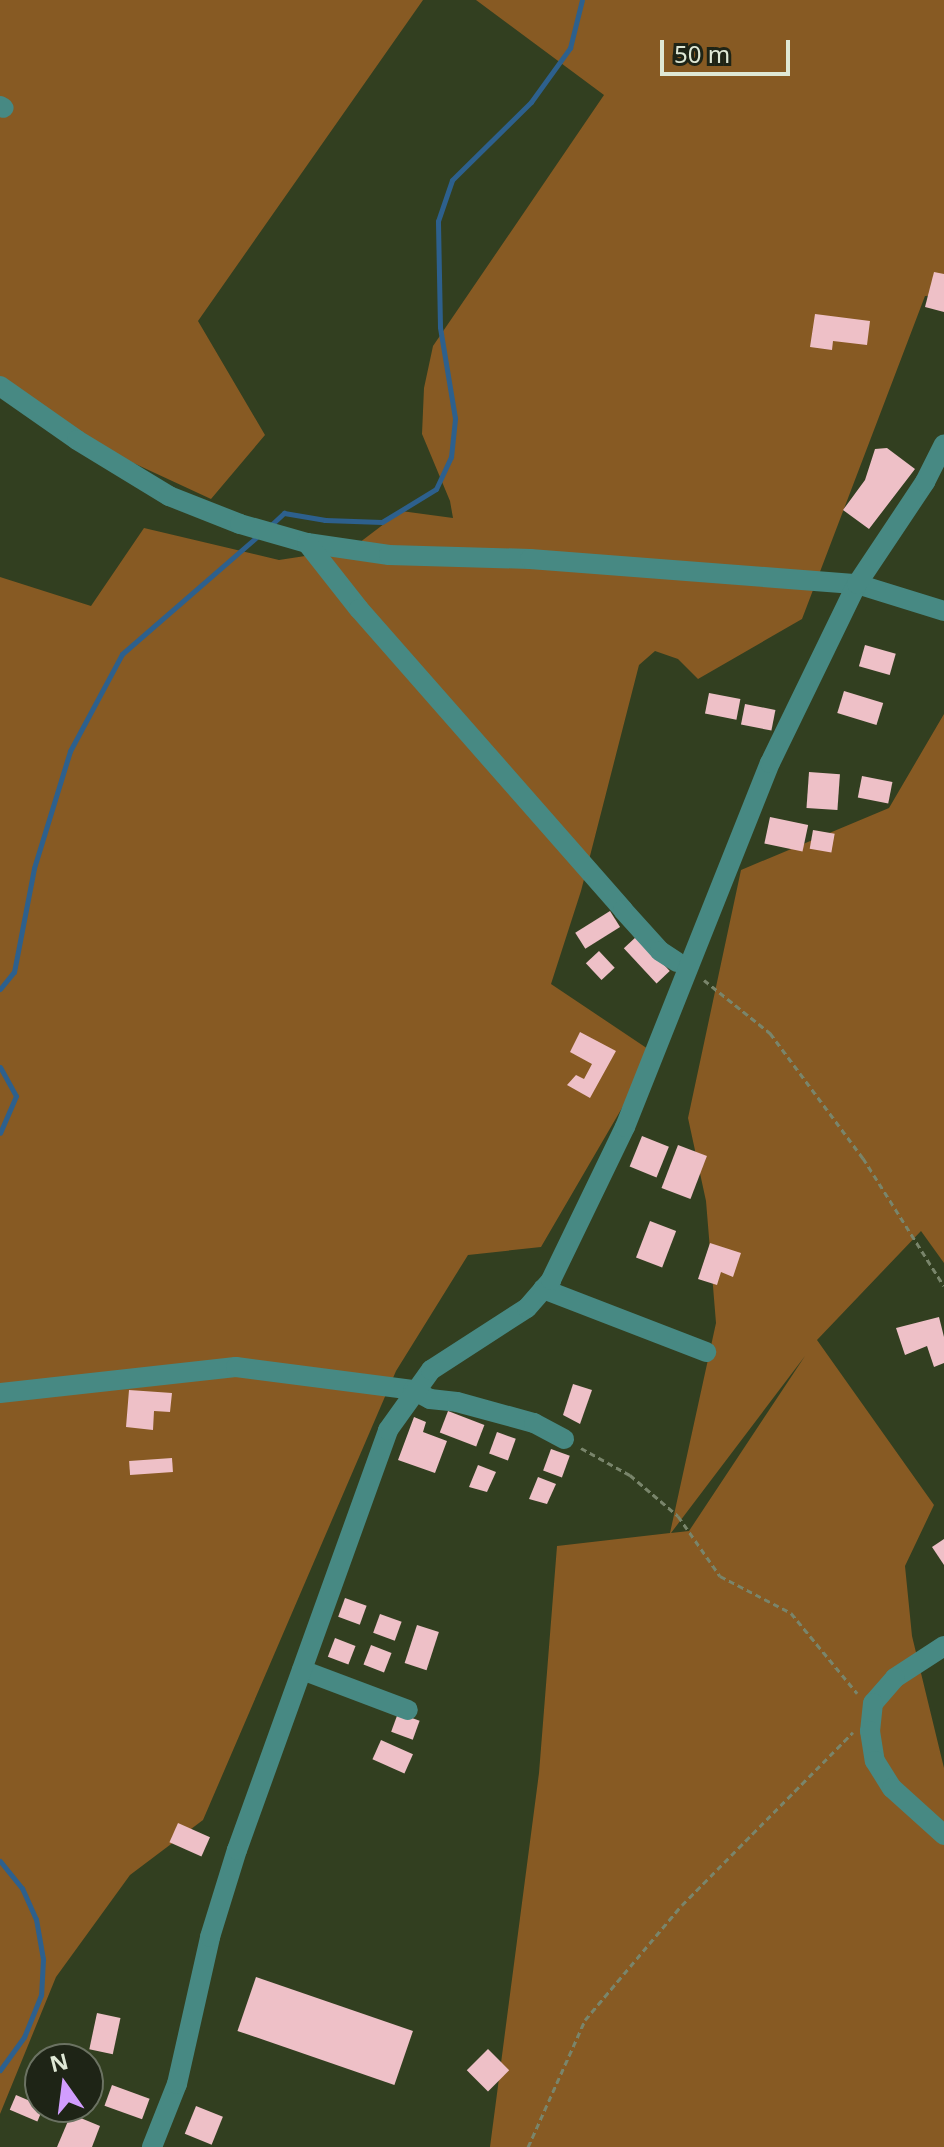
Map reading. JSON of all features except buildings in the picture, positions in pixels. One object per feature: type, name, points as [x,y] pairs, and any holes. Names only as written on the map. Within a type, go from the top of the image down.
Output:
[{"type":"street","points":[[0,386],[77,440],[169,496],[240,524],[307,543],[389,555],[530,559],[857,584],[944,610]]},
{"type":"street","points":[[152,2147],[177,2084],[210,1937],[237,1850],[388,1430],[413,1390],[431,1370],[527,1308],[543,1289],[576,1231],[625,1127],[770,763],[857,584],[925,482],[944,444]]},
{"type":"street","points":[[307,543],[359,609],[623,910],[660,951],[677,962]]},
{"type":"street","points":[[543,1289],[706,1352]]},
{"type":"street","points":[[0,1393],[236,1367],[413,1390],[430,1399],[457,1402],[534,1423],[564,1439]]},
{"type":"street","points":[[944,1646],[895,1678],[873,1703],[871,1714],[875,1761],[892,1788],[944,1835]]},
{"type":"street","points":[[302,1670],[408,1710]]},
{"type":"path","points":[[677,962],[717,987],[770,1033],[863,1158],[944,1286]]},
{"type":"path","points":[[528,2147],[585,2020],[682,1905],[871,1714],[843,1672],[791,1613],[720,1576],[678,1516],[630,1475],[564,1439]]},
{"type":"shaded area","points":[[0,0],[423,0],[198,321],[265,435],[211,499],[60,429],[0,377]]},
{"type":"shaded area","points":[[476,0],[944,0],[944,295],[925,296],[802,619],[698,679],[678,659],[655,651],[639,665],[581,891],[551,984],[654,1053],[541,1247],[468,1255],[396,1371],[203,1820],[130,1875],[56,1977],[29,2043],[24,2043],[24,2055],[0,2114],[0,577],[91,606],[144,528],[279,560],[351,549],[401,511],[453,518],[450,501],[422,434],[424,388],[433,346],[604,95]]},
{"type":"shaded area","points":[[944,714],[944,1263],[921,1231],[817,1340],[934,1505],[905,1566],[912,1636],[944,1768],[944,2147],[490,2147],[539,1773],[557,1546],[670,1533],[716,1323],[706,1201],[688,1118],[741,870],[889,808]],"holes":[[[805,1356],[689,1531],[671,1533]]]},
{"type":"waterway","points":[[271,525],[284,513],[325,520],[382,522],[436,489],[451,457],[455,418],[440,327],[438,221],[452,180],[531,102],[570,48],[582,0]]},
{"type":"waterway","points":[[0,989],[14,972],[34,868],[70,751],[122,654],[260,534]]},
{"type":"waterway","points":[[0,1067],[16,1096],[0,1133]]},
{"type":"waterway","points":[[0,1861],[22,1888],[36,1919],[43,1959],[41,1995],[24,2037],[0,2070]]}]
